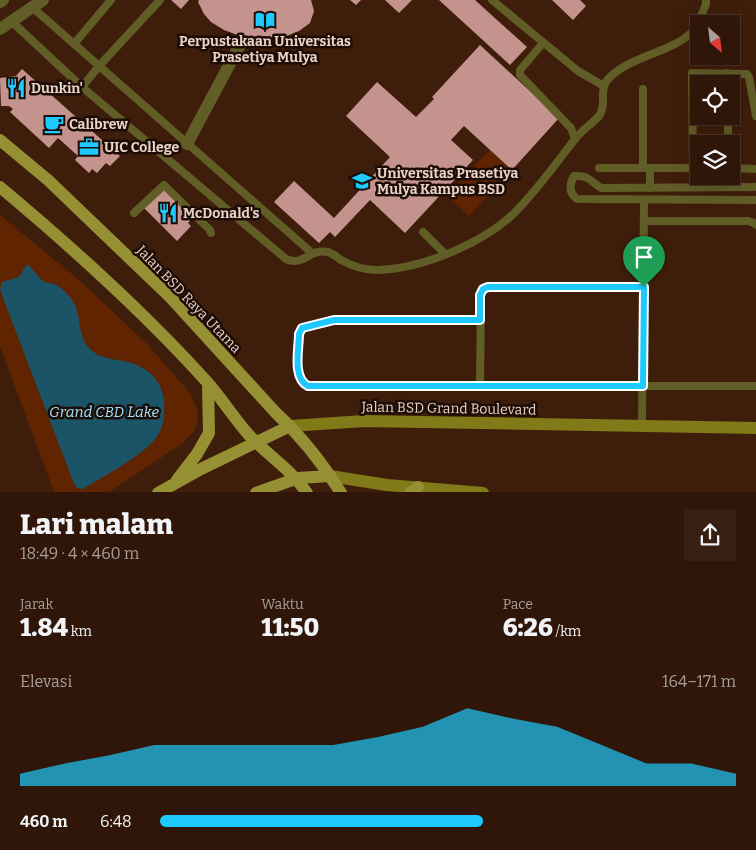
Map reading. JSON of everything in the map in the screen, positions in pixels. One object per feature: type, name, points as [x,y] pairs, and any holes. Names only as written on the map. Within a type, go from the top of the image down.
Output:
[{"type":"main road","name":"Jalan BSD Raya Utama","points":[[0,140],[48,180],[164,292],[290,426],[341,492]]},
{"type":"main road","points":[[0,187],[91,265],[208,384],[256,443],[298,478],[307,492]]},
{"type":"main road","points":[[174,484],[197,454],[209,434],[208,384]]},
{"type":"main road","name":"Jalan BSD Grand Boulevard","points":[[158,492],[226,456],[290,426],[364,421],[756,428]]},
{"type":"main road","points":[[256,492],[298,478],[330,476],[414,490],[483,492]]},
{"type":"street","points":[[0,29],[43,0]]},
{"type":"street","points":[[188,144],[242,41]]},
{"type":"lane","points":[[74,44],[111,0]]},
{"type":"lane","points":[[82,87],[160,0]]},
{"type":"lane","points":[[492,0],[578,71],[604,86]]},
{"type":"lane","points":[[12,21],[82,87],[286,259],[293,263],[301,261],[312,253],[329,252],[359,267],[376,270],[412,266],[445,254],[461,248],[502,224],[520,208],[575,139],[601,114],[602,94],[609,78],[626,66],[692,34],[706,4],[706,0]]},
{"type":"lane","points":[[32,7],[312,253]]},
{"type":"lane","points":[[543,43],[520,70],[520,75],[570,128],[575,139]]},
{"type":"lane","points":[[695,135],[692,73],[747,74],[756,116]]},
{"type":"lane","points":[[643,89],[646,168],[650,188]]},
{"type":"lane","points":[[599,168],[690,168]]},
{"type":"lane","points":[[740,168],[756,169]]},
{"type":"lane","points":[[756,187],[601,188],[588,177],[581,176],[574,176],[570,182],[570,189],[573,196],[577,199],[756,200]]},
{"type":"lane","points":[[134,213],[164,185],[211,233]]},
{"type":"lane","points":[[642,426],[644,200]]},
{"type":"lane","points":[[644,221],[748,221],[756,225]]},
{"type":"lane","points":[[423,232],[445,254]]},
{"type":"lane","points":[[480,386],[480,295],[483,289],[488,287],[644,287]]},
{"type":"lane","points":[[480,320],[334,320],[302,328],[299,334],[298,376],[302,384],[308,386],[756,386]]},
{"type":"shaded area","points":[[490,149],[512,170],[469,216],[447,196]]},
{"type":"shaded area","points":[[0,215],[79,280],[147,344],[190,393],[198,411],[198,421],[194,431],[183,443],[109,492],[54,492],[0,346]]},
{"type":"water","name":"Grand CBD Lake","points":[[27,264],[43,281],[57,285],[71,299],[77,310],[81,333],[89,348],[101,356],[128,362],[146,370],[157,380],[163,395],[163,421],[154,441],[136,456],[83,489],[77,488],[73,481],[0,290],[2,282],[19,277]]},
{"type":"building","points":[[171,0],[189,0],[181,9]]},
{"type":"building","points":[[199,0],[311,0],[314,11],[310,23],[299,31],[284,37],[262,39],[243,37],[224,30],[211,22],[204,14],[198,2]]},
{"type":"building","points":[[350,0],[361,0],[356,5]]},
{"type":"building","points":[[385,0],[412,0],[399,13]]},
{"type":"building","points":[[439,0],[475,0],[527,47],[510,65]]},
{"type":"building","points":[[552,0],[580,0],[586,6],[573,20]]},
{"type":"building","points":[[480,45],[559,118],[512,170],[464,126],[451,140],[473,160],[405,233],[370,200],[335,237],[330,232],[319,243],[274,202],[294,181],[334,218],[390,157],[346,116],[377,82],[416,117]]},
{"type":"building","points":[[22,69],[120,156],[110,166],[106,163],[97,173],[92,169],[89,173],[75,160],[78,156],[58,138],[49,148],[10,112],[13,109],[9,106],[1,106],[0,78],[16,76]]},
{"type":"building","name":"McDonald's","points":[[163,189],[192,218],[188,223],[191,226],[177,241],[144,208]]},
{"type":"place","name":"Perpustakaan Universitas Prasetiya Mulya","points":[[265,20]]},
{"type":"place","name":"Dunkin'","points":[[16,88]]},
{"type":"place","name":"Calibrew","points":[[54,124]]},
{"type":"place","name":"UIC College","points":[[89,147]]},
{"type":"place","name":"Universitas Prasetiya Mulya Kampus BSD","points":[[362,181]]},
{"type":"place","name":"McDonald's","points":[[168,213]]},
{"type":"route","points":[[488,287],[644,287],[643,386],[308,386],[302,384],[298,376],[299,334],[302,328],[334,320],[480,320],[480,295],[483,289],[488,287]]}]
